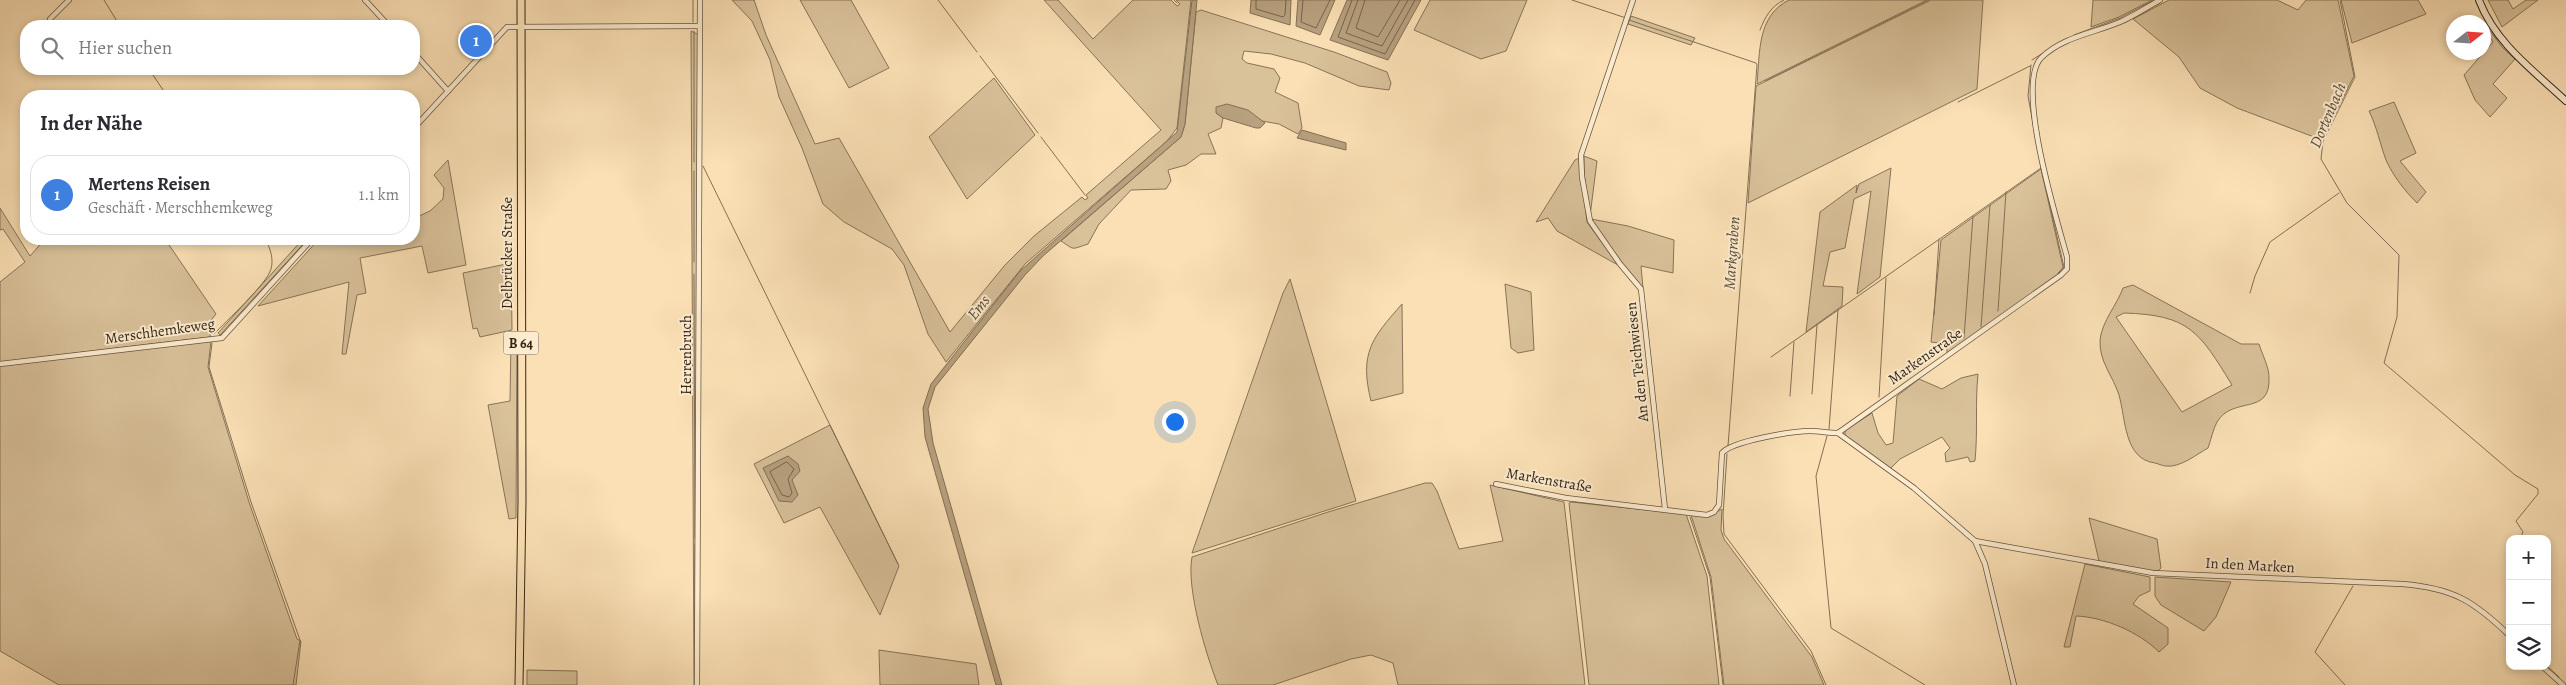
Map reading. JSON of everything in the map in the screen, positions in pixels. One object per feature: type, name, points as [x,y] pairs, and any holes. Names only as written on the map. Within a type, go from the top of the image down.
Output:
[{"type":"main road","name":"Delbrücker Straße","points":[[519,685],[522,501],[521,0]]},
{"type":"main road","points":[[2479,0],[2489,23],[2506,44],[2566,101]]},
{"type":"street","points":[[50,19],[69,0]]},
{"type":"street","points":[[365,0],[383,20]]},
{"type":"street","name":"Herrenbruch","points":[[697,685],[700,0]]},
{"type":"street","name":"An den Teichwiesen","points":[[1633,0],[1581,155],[1582,177],[1590,221],[1620,264],[1641,289],[1665,508]]},
{"type":"street","name":"Markenstraße","points":[[1496,484],[1566,498],[1665,508],[1707,515],[1714,512],[1719,505],[1722,453],[1726,449],[1752,441],[1808,431],[1838,434],[2061,275],[2067,268],[2067,257],[2034,117],[2032,77],[2041,58],[2060,45],[2121,21],[2160,0]]},
{"type":"street","points":[[420,121],[507,27],[700,26]]},
{"type":"street","points":[[420,60],[448,91]]},
{"type":"street","name":"Merschhemkeweg","points":[[0,364],[222,338],[307,245]]},
{"type":"street","points":[[1838,434],[1914,488],[1975,541],[1984,564],[2014,685]]},
{"type":"street","name":"In den Marken","points":[[1975,541],[2153,573],[2402,584],[2439,589],[2460,596],[2476,605],[2506,632]]},
{"type":"street","points":[[2546,670],[2563,685]]},
{"type":"shaded area","points":[[732,0],[754,0],[766,35],[815,144],[839,138],[950,332],[1005,265],[1034,236],[1082,197],[1085,200],[1088,198],[1086,195],[1161,130],[1044,0],[1058,0],[1093,39],[1133,0],[1171,0],[1177,6],[1180,4],[1176,0],[1191,0],[1177,128],[1167,141],[1025,264],[946,362],[928,334],[904,265],[892,249],[844,222],[823,204],[802,148],[779,97],[770,60],[752,21]]},
{"type":"shaded area","points":[[800,0],[851,0],[889,68],[849,88]]},
{"type":"shaded area","points":[[1430,0],[1527,0],[1506,51],[1481,59],[1414,30]]},
{"type":"shaded area","points":[[1789,0],[1927,0],[1757,84],[1760,48],[1766,25],[1771,15]]},
{"type":"shaded area","points":[[1931,0],[1983,0],[1977,89],[1748,203],[1756,86]]},
{"type":"shaded area","points":[[2093,0],[2152,0],[2119,17],[2091,27]]},
{"type":"shaded area","points":[[2169,0],[2277,0],[2298,10],[2306,0],[2338,0],[2354,76],[2322,140],[2237,108],[2200,88],[2179,57],[2133,19]]},
{"type":"shaded area","points":[[2341,0],[2418,0],[2426,14],[2352,43]]},
{"type":"shaded area","points":[[2488,0],[2508,0],[2513,9],[2526,0],[2538,0],[2502,27]]},
{"type":"shaded area","points":[[1201,10],[1334,52],[1387,72],[1391,83],[1389,90],[1359,86],[1305,63],[1271,54],[1244,51],[1242,59],[1247,63],[1274,69],[1280,78],[1275,92],[1298,103],[1302,128],[1298,134],[1279,124],[1216,113],[1223,118],[1221,128],[1208,134],[1216,154],[1201,154],[1186,165],[1168,170],[1171,181],[1166,189],[1131,190],[1099,224],[1088,244],[1075,248],[1071,247],[1061,241],[1181,137],[1185,124],[1196,12]]},
{"type":"shaded area","points":[[1631,16],[1695,38],[1691,45],[1628,24]]},
{"type":"shaded area","points":[[691,31],[699,35],[696,685],[694,685]]},
{"type":"shaded area","points":[[2491,32],[2502,47],[2515,59],[2493,84],[2507,98],[2490,117],[2475,100],[2464,75],[2477,60],[2491,60],[2491,44],[2493,42]]},
{"type":"shaded area","points":[[994,78],[1035,135],[967,199],[929,137]]},
{"type":"shaded area","points":[[2394,102],[2416,153],[2400,161],[2426,192],[2417,203],[2389,166],[2369,111]]},
{"type":"shaded area","points":[[1584,156],[1597,161],[1590,216],[1584,173]]},
{"type":"shaded area","points":[[1579,158],[1587,222],[1618,265],[1557,231],[1548,218],[1536,222],[1575,160]]},
{"type":"shaded area","points":[[448,160],[466,265],[428,273],[422,246],[360,258],[366,293],[357,295],[346,354],[342,354],[349,282],[258,306],[314,245],[420,245],[420,216],[430,211],[443,199],[444,188],[434,175]]},
{"type":"shaded area","points":[[1891,168],[1880,277],[1857,294],[1871,191],[1854,199],[1845,248],[1830,252],[1823,286],[1843,287],[1842,306],[1806,332],[1820,212],[1857,185],[1856,193],[1859,184]]},
{"type":"shaded area","points":[[2041,169],[2063,267],[2058,275],[1947,354],[1947,344],[1931,342],[1941,240]]},
{"type":"shaded area","points":[[0,208],[20,240],[20,245],[23,245],[30,256],[40,245],[169,245],[216,314],[212,319],[210,337],[0,362],[0,282],[25,262],[3,229],[0,230]]},
{"type":"shaded area","points":[[1591,219],[1628,226],[1674,240],[1673,273],[1641,266],[1643,288],[1623,264]]},
{"type":"shaded area","points":[[298,245],[302,245],[220,335],[218,333]]},
{"type":"shaded area","points":[[511,263],[512,330],[480,337],[477,328],[473,329],[463,273]]},
{"type":"shaded area","points":[[1290,279],[1356,501],[1192,553],[1283,293]]},
{"type":"shaded area","points":[[1505,284],[1531,292],[1534,350],[1518,353],[1511,348]]},
{"type":"shaded area","points":[[2133,285],[2241,344],[2259,344],[2267,365],[2269,373],[2268,389],[2264,397],[2258,402],[2232,409],[2224,414],[2217,422],[2208,448],[2177,465],[2165,466],[2145,460],[2137,454],[2128,437],[2119,395],[2104,362],[2100,348],[2101,333],[2123,288]],"holes":[[[2124,313],[2146,314],[2178,322],[2190,330],[2210,351],[2232,385],[2182,412],[2116,317]]]},
{"type":"shaded area","points":[[1402,304],[1403,393],[1371,401],[1367,370],[1371,347],[1383,327]]},
{"type":"shaded area","points":[[517,339],[516,518],[509,519],[488,405],[510,401],[511,340]]},
{"type":"shaded area","points":[[211,341],[208,367],[249,502],[297,639],[301,641],[296,685],[59,685],[0,651],[0,366]]},
{"type":"shaded area","points":[[1978,374],[1975,461],[1970,462],[1968,457],[1946,462],[1945,453],[1950,448],[1942,437],[1900,459],[1890,469],[1845,437],[1845,430],[1872,413],[1878,433],[1886,445],[1893,443],[1897,396],[1919,379],[1942,389],[1961,378]]},
{"type":"shaded area","points":[[830,425],[899,566],[880,615],[820,507],[784,523],[754,464]]},
{"type":"shaded area","points":[[1425,483],[1432,483],[1437,491],[1459,549],[1503,541],[1490,485],[1564,502],[1585,685],[1398,685],[1393,663],[1371,655],[1351,659],[1273,685],[1218,685],[1208,657],[1194,603],[1191,570],[1192,557],[1328,512]]},
{"type":"shaded area","points":[[1569,503],[1686,514],[1707,576],[1719,685],[1589,685]]},
{"type":"shaded area","points":[[1722,509],[1721,530],[1724,539],[1812,657],[1824,685],[1724,685],[1711,577],[1691,515],[1708,516]]},
{"type":"shaded area","points":[[2089,518],[2157,539],[2161,568],[2158,571],[2151,571],[2099,561]]},
{"type":"shaded area","points":[[2085,564],[2150,577],[2150,591],[2139,596],[2133,604],[2168,628],[2168,644],[2159,652],[2142,638],[2120,627],[2098,619],[2076,616],[2070,647],[2064,647]]},
{"type":"shaded area","points":[[2155,577],[2231,582],[2216,617],[2204,631],[2161,605],[2155,596]]},
{"type":"shaded area","points":[[879,650],[976,664],[979,685],[880,685]]},
{"type":"shaded area","points":[[527,670],[577,671],[577,685],[527,685]]},
{"type":"water","points":[[1192,0],[1197,0],[1185,124],[1181,137],[1043,256],[1025,275],[935,387],[928,409],[933,443],[1002,685],[996,685],[925,437],[923,408],[931,384],[1020,271],[1177,132]]},
{"type":"water","points":[[1251,0],[1291,0],[1290,25],[1250,13]]},
{"type":"water","points":[[1298,0],[1335,0],[1320,35],[1296,26]]},
{"type":"water","points":[[1347,0],[1421,0],[1388,60],[1330,40]]},
{"type":"water","points":[[1227,104],[1248,110],[1265,123],[1260,128],[1256,128],[1223,118],[1216,113],[1216,107]]},
{"type":"water","points":[[1302,130],[1346,143],[1346,150],[1297,138]]},
{"type":"water","points":[[788,456],[798,464],[800,471],[792,480],[798,495],[792,502],[779,501],[763,468]]},
{"type":"waterway","points":[[104,0],[116,20]]},
{"type":"waterway","points":[[693,0],[693,22]]},
{"type":"waterway","points":[[938,0],[977,52]]},
{"type":"waterway","points":[[1174,0],[1177,3]]},
{"type":"waterway","points":[[1572,0],[1626,18]]},
{"type":"waterway","name":"Markgraben","points":[[1760,30],[1769,12],[1775,5],[1784,0]]},
{"type":"waterway","points":[[1765,81],[1929,0]]},
{"type":"waterway","points":[[2074,35],[2120,18],[2154,0]]},
{"type":"waterway","name":"Dortenbach","points":[[2340,0],[2355,77],[2323,141],[2321,159],[2347,203],[2399,255],[2397,317],[2384,363],[2515,475],[2538,489],[2538,494],[2516,521],[2523,532],[2522,535]]},
{"type":"waterway","name":"Markgraben","points":[[1629,20],[1756,63],[1757,65],[1728,446]]},
{"type":"waterway","points":[[694,31],[694,162]]},
{"type":"waterway","points":[[2064,40],[2068,38]]},
{"type":"waterway","points":[[2032,60],[2054,46]]},
{"type":"waterway","points":[[980,56],[1038,133]]},
{"type":"waterway","points":[[2031,65],[2028,96],[2043,177]]},
{"type":"waterway","points":[[1958,102],[2030,66]]},
{"type":"waterway","points":[[153,75],[163,90]]},
{"type":"waterway","points":[[1041,137],[1085,195]]},
{"type":"waterway","points":[[703,166],[898,564]]},
{"type":"waterway","points":[[1771,357],[2041,168]]},
{"type":"waterway","points":[[694,171],[694,262]]},
{"type":"waterway","points":[[1998,311],[2006,192]]},
{"type":"waterway","points":[[2047,193],[2064,267],[2058,273]]},
{"type":"waterway","points":[[2250,293],[2255,276],[2270,242],[2339,193]]},
{"type":"waterway","points":[[1981,327],[1990,205]]},
{"type":"waterway","points":[[1964,338],[1973,216]]},
{"type":"waterway","points":[[1934,315],[1939,239]]},
{"type":"waterway","points":[[214,334],[268,276],[272,265],[272,257],[268,245]]},
{"type":"waterway","points":[[694,274],[695,538]]},
{"type":"waterway","points":[[1879,397],[1886,278]]},
{"type":"waterway","points":[[1829,429],[1838,310]]},
{"type":"waterway","points":[[1812,394],[1817,325]]},
{"type":"waterway","points":[[1790,396],[1794,342]]},
{"type":"waterway","points":[[212,343],[209,367],[251,502],[300,640],[293,685]]},
{"type":"waterway","points":[[1827,436],[1816,476],[1831,628],[1925,685]]},
{"type":"waterway","name":"Markgraben","points":[[1727,454],[1723,516],[1724,534],[1811,651],[1826,685]]},
{"type":"waterway","points":[[1690,517],[1710,577],[1723,685]]},
{"type":"waterway","points":[[695,545],[695,652]]},
{"type":"waterway","points":[[2345,685],[2315,652],[2353,586]]},
{"type":"waterway","points":[[695,659],[695,674]]},
{"type":"waterway","points":[[2551,670],[2559,677]]},
{"type":"place","name":"Mertens Reisen","points":[[476,41]]},
{"type":"water label","name":"Ems","points":[[978,307]]}]
